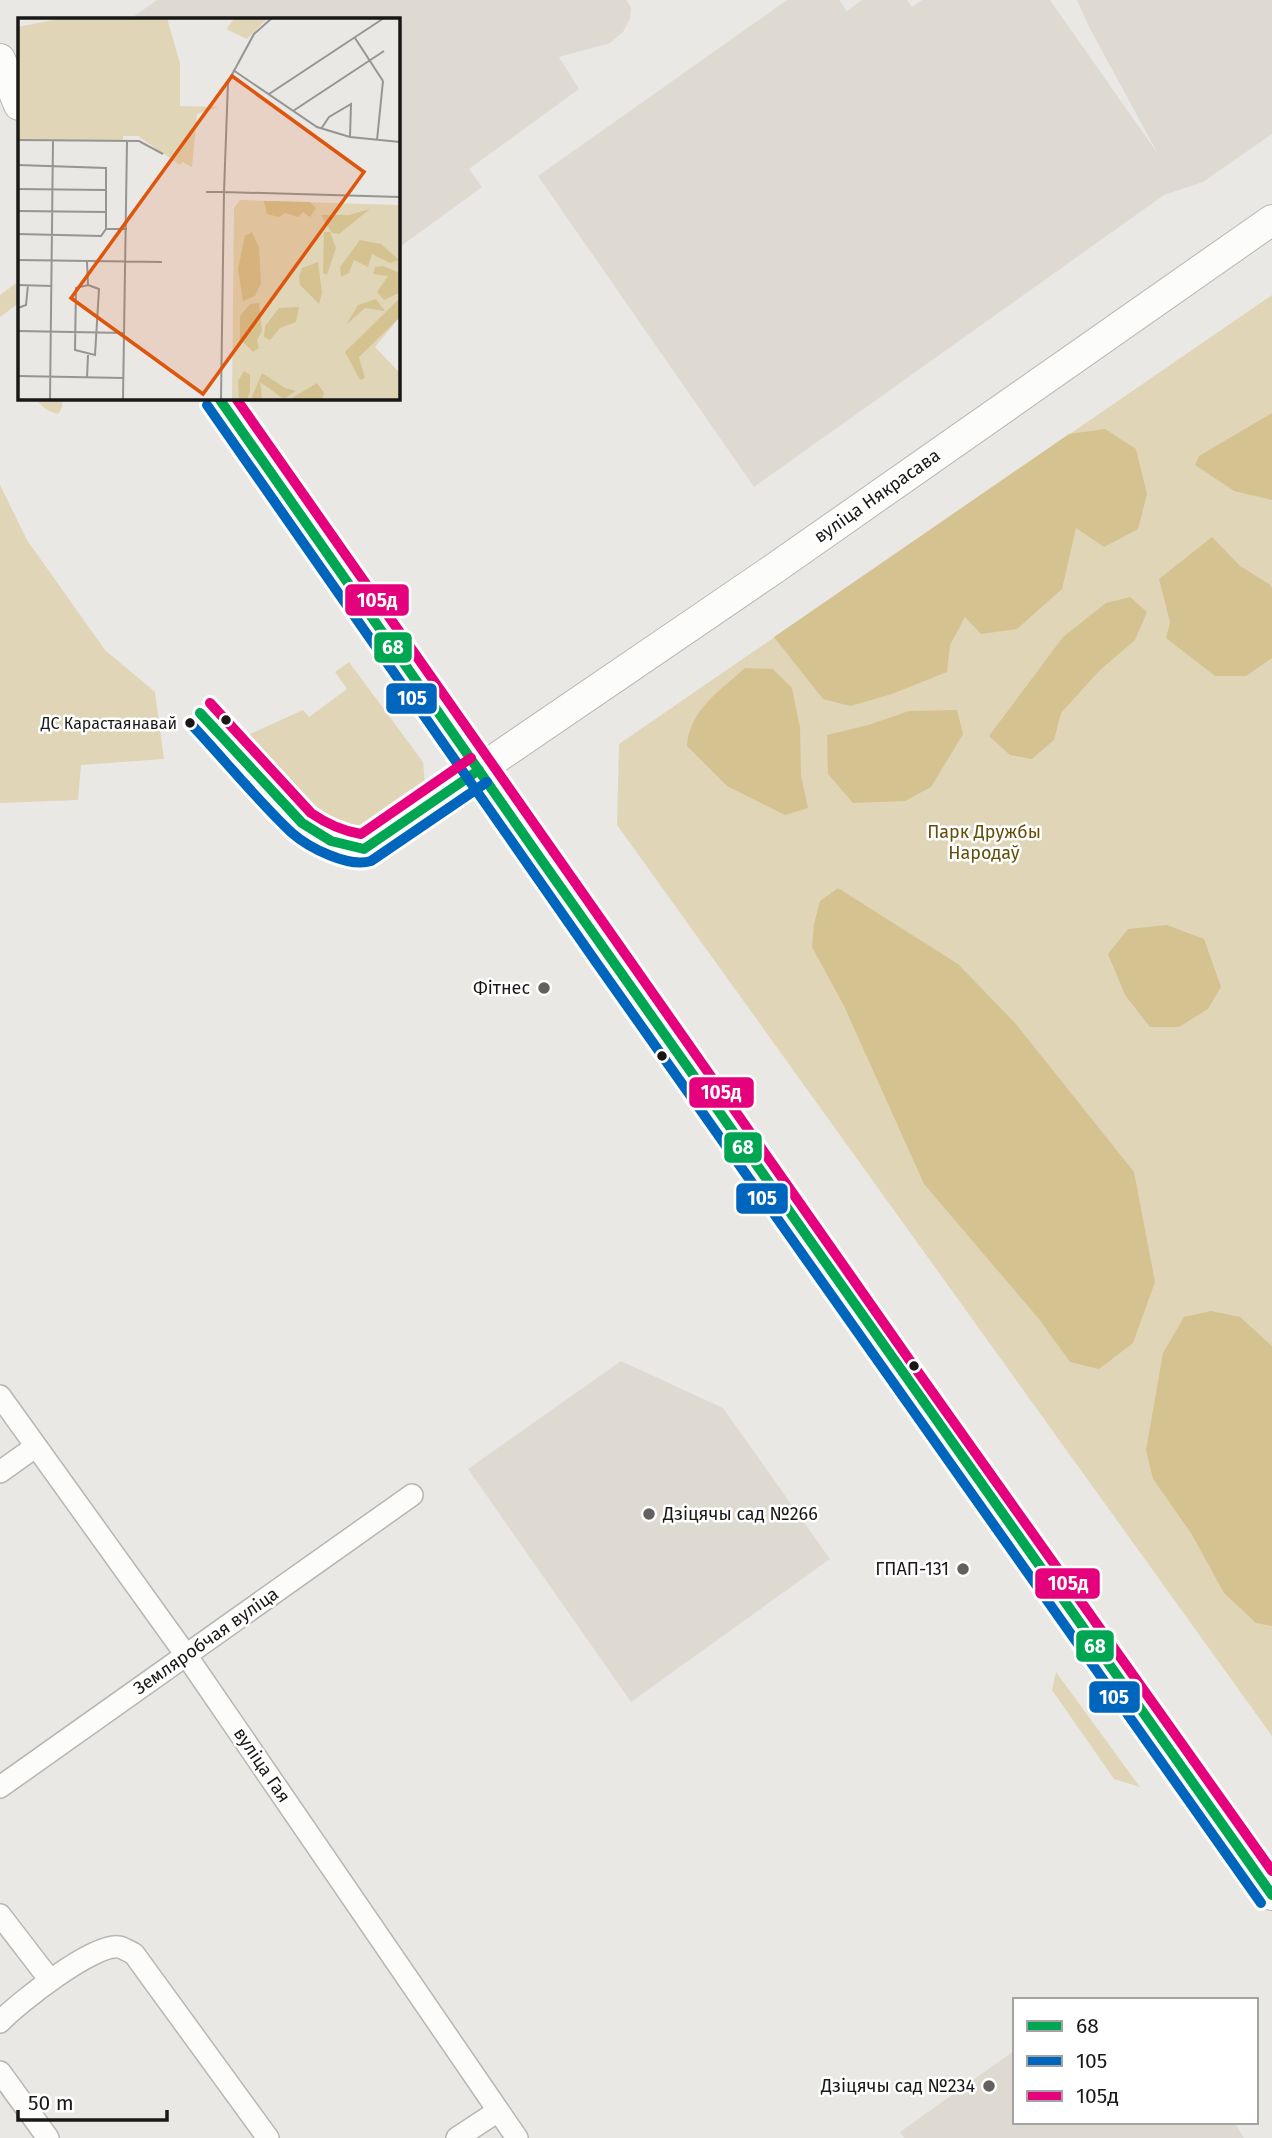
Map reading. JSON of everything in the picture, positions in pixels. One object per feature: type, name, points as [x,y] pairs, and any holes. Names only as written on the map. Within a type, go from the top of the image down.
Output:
[{"type":"main road","points":[[0,59],[18,102]]},
{"type":"main road","name":"вуліца Някрасава","points":[[479,769],[775,568],[1272,220]]},
{"type":"main road","points":[[219,399],[709,1102],[1272,1895]]},
{"type":"street","points":[[364,849],[479,769]]},
{"type":"street","name":"вуліца Гая","points":[[0,1396],[186,1655],[517,2138]]},
{"type":"street","points":[[0,1472],[35,1447]]},
{"type":"street","name":"Земляробчая вуліца","points":[[0,1787],[412,1495]]},
{"type":"street","points":[[0,1916],[50,1980]]},
{"type":"street","points":[[0,2022],[50,1980],[105,1949],[119,1947],[134,1954],[268,2138]]},
{"type":"street","points":[[0,2071],[48,2138]]},
{"type":"street","points":[[457,2138],[498,2110]]},
{"type":"shaded area","points":[[157,0],[626,0],[631,7],[630,19],[623,32],[610,43],[559,57],[579,89],[469,169],[482,187],[399,248],[399,18],[131,18]]},
{"type":"shaded area","points":[[787,0],[839,0],[847,11],[862,0],[907,0],[912,7],[922,0],[1050,0],[1158,154],[1077,0],[1272,0],[1272,134],[1203,182],[1164,195],[754,487],[538,176]]},
{"type":"shaded area","points":[[1272,413],[1272,500],[1234,491],[1195,465],[1199,456]]},
{"type":"shaded area","points":[[1105,429],[1136,449],[1147,494],[1138,529],[1104,547],[1076,528],[1062,589],[1017,629],[981,634],[965,617],[950,645],[947,672],[892,694],[850,706],[823,699],[774,637],[1069,434]]},
{"type":"shaded area","points":[[1212,537],[1240,566],[1272,588],[1272,658],[1246,676],[1215,676],[1166,638],[1170,622],[1159,579]]},
{"type":"shaded area","points":[[1130,597],[1147,612],[1135,640],[1099,671],[1061,713],[1054,740],[1032,759],[1010,755],[989,736],[1063,637],[1106,603]]},
{"type":"shaded area","points":[[745,668],[773,669],[792,688],[800,728],[801,776],[808,808],[785,815],[727,786],[687,746],[689,733],[700,711]]},
{"type":"shaded area","points":[[957,710],[963,734],[931,787],[905,801],[853,803],[828,774],[827,735],[909,711]]},
{"type":"shaded area","points":[[838,888],[958,964],[1015,1023],[1134,1172],[1155,1282],[1133,1343],[1099,1369],[1070,1362],[1039,1319],[924,1184],[844,1006],[812,947],[820,901]]},
{"type":"shaded area","points":[[1167,925],[1204,939],[1221,987],[1208,1009],[1179,1027],[1150,1027],[1125,995],[1108,954],[1128,929]]},
{"type":"shaded area","points":[[1211,1311],[1240,1317],[1272,1346],[1272,1626],[1256,1623],[1224,1593],[1191,1533],[1153,1479],[1146,1450],[1163,1353],[1184,1317]]},
{"type":"shaded area","name":"Дзіцячы сад №266","points":[[621,1361],[723,1408],[830,1559],[631,1702],[468,1469]]},
{"type":"shaded area","name":"Дзіцячы сад №234","points":[[1013,2051],[1013,2124],[1235,2124],[1244,2138],[904,2138],[900,2132]]},
{"type":"green space","points":[[18,282],[18,304],[0,317],[0,295]]},
{"type":"green space","name":"Парк Дружбы Народаў","points":[[1272,295],[1272,1736],[617,825],[619,744]]},
{"type":"green space","points":[[37,399],[61,399],[58,414],[42,406]]},
{"type":"green space","points":[[0,485],[27,540],[105,650],[155,692],[164,759],[81,765],[78,800],[0,803]]},
{"type":"green space","points":[[349,662],[423,762],[425,784],[419,799],[411,789],[353,830],[360,840],[329,819],[246,736],[303,710],[309,717],[347,689],[335,672]]},
{"type":"green space","points":[[1056,1672],[1140,1787],[1114,1779],[1052,1690]]},
{"type":"transit line","name":"68","points":[[219,399],[743,1148],[1272,1895]]},
{"type":"transit line","name":"105д","points":[[236,399],[881,1320],[1272,1871]]},
{"type":"transit line","name":"105","points":[[207,405],[732,1156],[1261,1903]]},
{"type":"transit line","name":"105д","points":[[210,703],[311,813],[354,833],[361,834],[471,758]]},
{"type":"transit line","name":"68","points":[[200,713],[302,823],[331,841],[364,849],[479,770]]},
{"type":"transit line","name":"105","points":[[190,723],[292,833],[308,845],[352,862],[371,861],[487,782]]},
{"type":"place","name":"ДС Карастаянавай","points":[[190,723]]},
{"type":"place","name":"Фітнес","points":[[544,988]]},
{"type":"place","name":"Дзіцячы сад №266","points":[[649,1514]]},
{"type":"place","name":"ГПАП-131","points":[[963,1569]]},
{"type":"place","name":"Дзіцячы сад №234","points":[[989,2086]]}]
